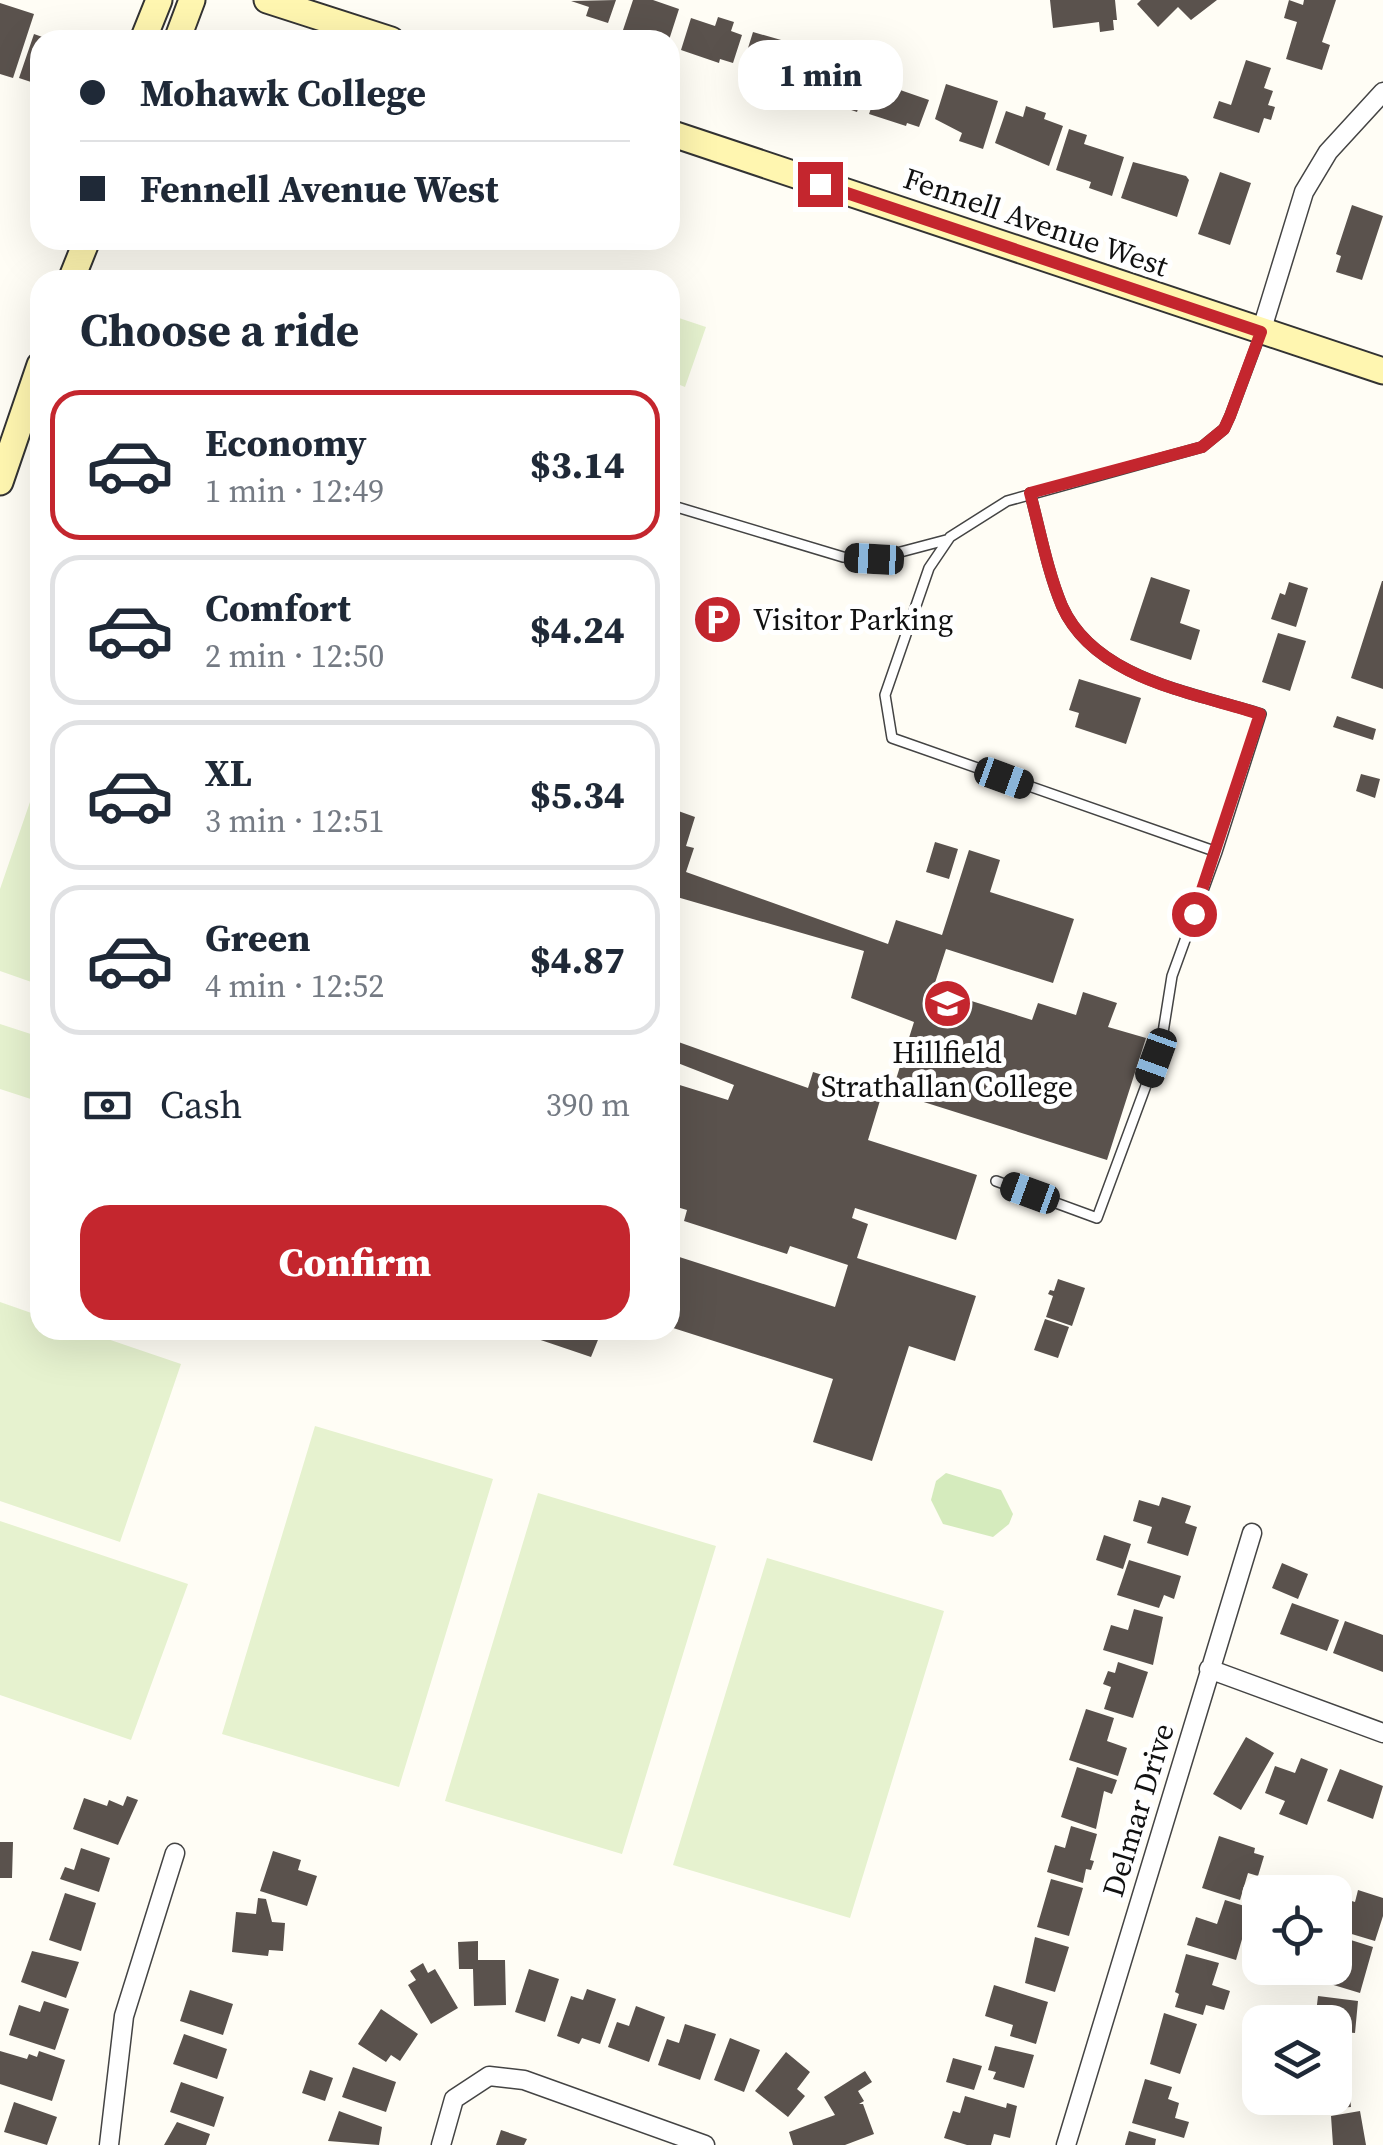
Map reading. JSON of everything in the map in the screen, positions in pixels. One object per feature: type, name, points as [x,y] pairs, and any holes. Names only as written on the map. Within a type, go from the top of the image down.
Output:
[{"type":"main road","points":[[146,30],[158,0]]},
{"type":"main road","points":[[181,30],[192,0]]},
{"type":"main road","points":[[267,0],[360,30]]},
{"type":"main road","name":"Fennell Avenue West","points":[[680,136],[1383,371]]},
{"type":"main road","points":[[0,482],[11,413],[30,382]]},
{"type":"street","points":[[1261,332],[1304,192],[1328,152],[1383,92]]},
{"type":"street","name":"Delmar Drive","points":[[1066,2145],[1252,1533]]},
{"type":"street","points":[[1210,1669],[1383,1733]]},
{"type":"street","points":[[108,2145],[128,1999],[175,1853]]},
{"type":"street","points":[[441,2145],[454,2099],[489,2076],[524,2080],[705,2145]]},
{"type":"lane","points":[[1217,852],[892,738],[885,695],[929,568],[949,539],[989,510],[1030,493],[1202,447],[1224,429],[1261,332]]},
{"type":"lane","points":[[996,1181],[1098,1218],[1161,1045],[1172,976],[1217,852],[1260,714],[1141,675],[1111,662],[1090,645],[1074,626],[1058,596],[1030,493]]},
{"type":"lane","points":[[680,508],[843,558],[874,559],[949,539]]},
{"type":"green space","points":[[680,318],[706,327],[685,387],[680,385]]},
{"type":"green space","points":[[30,802],[30,982],[0,971],[0,889]]},
{"type":"green space","points":[[0,1024],[30,1034],[30,1099],[0,1089]]},
{"type":"green space","points":[[0,1302],[30,1312],[30,1340],[110,1340],[181,1364],[120,1542],[0,1501]]},
{"type":"green space","points":[[315,1426],[493,1479],[399,1787],[222,1734]]},
{"type":"green space","points":[[946,1473],[1001,1490],[1013,1514],[1009,1524],[993,1537],[943,1524],[931,1500],[936,1481]]},
{"type":"green space","points":[[538,1493],[716,1546],[622,1854],[445,1801]]},
{"type":"green space","points":[[0,1521],[188,1584],[131,1740],[0,1695]]},
{"type":"green space","points":[[767,1558],[944,1611],[850,1918],[673,1865]]},
{"type":"building","points":[[616,0],[608,23],[586,16],[589,7],[571,1]]},
{"type":"building","points":[[633,0],[653,0],[679,9],[672,30],[623,30]]},
{"type":"building","points":[[1050,0],[1115,0],[1114,30],[1100,32],[1099,22],[1053,28]]},
{"type":"building","points":[[1141,0],[1217,0],[1191,20],[1178,7],[1158,27],[1137,4]]},
{"type":"building","points":[[1289,0],[1303,5],[1304,0],[1336,0],[1322,42],[1330,45],[1322,70],[1286,59],[1297,22],[1284,18]]},
{"type":"building","points":[[0,3],[34,14],[13,78],[0,74]]},
{"type":"building","points":[[718,17],[734,22],[731,31],[742,35],[733,63],[720,59],[719,63],[681,50],[691,18],[715,26]]},
{"type":"building","points":[[753,32],[809,48],[798,85],[743,64]]},
{"type":"building","points":[[30,46],[30,82],[19,78]]},
{"type":"building","points":[[815,55],[870,73],[857,112],[825,101],[827,94],[804,86]]},
{"type":"building","points":[[1246,60],[1271,68],[1264,88],[1273,91],[1268,105],[1275,107],[1271,120],[1264,118],[1259,133],[1213,118],[1219,101],[1231,105]]},
{"type":"building","points":[[880,83],[929,100],[919,127],[869,114]]},
{"type":"building","points":[[946,84],[998,101],[983,149],[959,141],[962,133],[935,119]]},
{"type":"building","points":[[1026,106],[1046,113],[1044,119],[1063,126],[1049,166],[995,143],[1006,111],[1023,117]]},
{"type":"building","points":[[1069,129],[1087,135],[1084,144],[1124,157],[1112,196],[1089,188],[1091,182],[1056,170]]},
{"type":"building","points":[[1133,162],[1186,176],[1189,180],[1177,217],[1121,198]]},
{"type":"building","points":[[1220,172],[1251,183],[1230,245],[1198,234]]},
{"type":"building","points":[[1352,205],[1383,216],[1362,280],[1336,272],[1341,256],[1336,254]]},
{"type":"building","points":[[1151,577],[1190,590],[1180,623],[1200,630],[1191,660],[1130,640]]},
{"type":"building","points":[[1383,581],[1383,689],[1351,678]]},
{"type":"building","points":[[1289,582],[1308,588],[1296,627],[1271,619],[1280,593],[1285,595]]},
{"type":"building","points":[[1278,633],[1306,641],[1290,691],[1262,682]]},
{"type":"building","points":[[1079,679],[1141,698],[1126,744],[1075,727],[1079,713],[1069,710]]},
{"type":"building","points":[[1337,716],[1376,729],[1373,740],[1333,727]]},
{"type":"building","points":[[1361,774],[1380,779],[1375,798],[1356,791]]},
{"type":"building","points":[[680,812],[695,817],[686,846],[694,848],[686,872],[888,944],[896,920],[942,935],[969,850],[1000,860],[990,892],[1074,919],[1053,983],[946,949],[933,989],[1032,1020],[1038,1003],[1076,1015],[1083,992],[1117,1003],[1108,1027],[1146,1038],[1107,1160],[892,1092],[914,1022],[851,998],[864,951],[680,898]]},
{"type":"building","points":[[935,842],[958,849],[949,879],[926,872]]},
{"type":"building","points":[[680,1043],[808,1088],[813,1072],[882,1094],[868,1140],[977,1175],[956,1240],[855,1208],[852,1218],[868,1224],[857,1258],[976,1296],[955,1361],[909,1346],[872,1461],[813,1442],[833,1379],[680,1330],[680,1257],[835,1307],[848,1265],[790,1246],[787,1254],[684,1221],[687,1210],[680,1208],[680,1085],[728,1100],[734,1085],[680,1064]]},
{"type":"building","points":[[1058,1279],[1085,1288],[1072,1326],[1046,1317],[1053,1296],[1048,1294],[1054,1291]]},
{"type":"building","points":[[1045,1319],[1069,1327],[1058,1358],[1034,1350]]},
{"type":"building","points":[[541,1340],[598,1340],[591,1357]]},
{"type":"building","points":[[1162,1497],[1191,1506],[1185,1523],[1197,1527],[1188,1556],[1147,1543],[1152,1527],[1133,1521],[1139,1500],[1159,1506]]},
{"type":"building","points":[[1104,1535],[1131,1544],[1123,1569],[1096,1560]]},
{"type":"building","points":[[1129,1560],[1181,1576],[1174,1599],[1164,1595],[1159,1608],[1117,1595]]},
{"type":"building","points":[[1282,1563],[1308,1574],[1298,1599],[1272,1588]]},
{"type":"building","points":[[1292,1603],[1339,1620],[1327,1651],[1280,1634]]},
{"type":"building","points":[[1134,1609],[1163,1617],[1153,1665],[1103,1650],[1111,1625],[1128,1630]]},
{"type":"building","points":[[1345,1621],[1383,1635],[1383,1672],[1333,1653]]},
{"type":"building","points":[[1118,1662],[1148,1672],[1133,1718],[1104,1709],[1111,1687],[1103,1684],[1108,1671],[1115,1673]]},
{"type":"building","points":[[1086,1709],[1114,1718],[1107,1741],[1127,1748],[1118,1776],[1069,1760]]},
{"type":"building","points":[[1246,1737],[1274,1753],[1241,1810],[1213,1794]]},
{"type":"building","points":[[1301,1758],[1328,1769],[1307,1825],[1279,1814],[1285,1801],[1265,1793],[1275,1766],[1295,1773]]},
{"type":"building","points":[[1077,1767],[1117,1780],[1112,1794],[1104,1791],[1096,1829],[1061,1817]]},
{"type":"building","points":[[1340,1769],[1383,1786],[1373,1819],[1327,1801]]},
{"type":"building","points":[[127,1796],[138,1800],[118,1845],[73,1829],[84,1798],[107,1806],[109,1800],[123,1806]]},
{"type":"building","points":[[1071,1826],[1097,1834],[1090,1860],[1094,1861],[1091,1870],[1086,1869],[1083,1883],[1047,1872],[1055,1845],[1065,1848]]},
{"type":"building","points":[[1219,1836],[1255,1848],[1254,1853],[1264,1856],[1258,1875],[1242,1875],[1240,1900],[1202,1888]]},
{"type":"building","points":[[0,1842],[13,1842],[12,1878],[0,1878]]},
{"type":"building","points":[[81,1848],[110,1858],[99,1892],[60,1879],[65,1867],[74,1870]]},
{"type":"building","points":[[273,1851],[301,1860],[298,1870],[317,1876],[307,1906],[260,1891]]},
{"type":"building","points":[[1051,1879],[1083,1888],[1069,1936],[1037,1927]]},
{"type":"building","points":[[1358,1890],[1383,1898],[1383,1916],[1375,1941],[1352,1934],[1352,1901],[1355,1902]]},
{"type":"building","points":[[65,1893],[96,1903],[81,1951],[49,1940]]},
{"type":"building","points":[[258,1898],[266,1899],[272,1922],[285,1923],[283,1951],[269,1950],[268,1956],[232,1952],[236,1912],[256,1914]]},
{"type":"building","points":[[1225,1900],[1242,1905],[1242,1939],[1236,1960],[1187,1945],[1196,1917],[1217,1924]]},
{"type":"building","points":[[1035,1937],[1069,1947],[1055,1992],[1025,1983]]},
{"type":"building","points":[[1352,1940],[1373,1947],[1360,1993],[1334,1985],[1352,1985]]},
{"type":"building","points":[[478,1941],[478,1960],[505,1960],[506,2005],[474,2006],[473,1969],[459,1969],[458,1942]]},
{"type":"building","points":[[32,1951],[79,1962],[66,1998],[21,1982]]},
{"type":"building","points":[[1186,1954],[1219,1963],[1212,1985],[1230,1991],[1224,2010],[1206,2005],[1203,2015],[1175,2007],[1179,1994],[1175,1992]]},
{"type":"building","points":[[423,1963],[428,1973],[435,1969],[458,2008],[431,2024],[408,1985],[416,1980],[410,1971]]},
{"type":"building","points":[[529,1969],[559,1979],[545,2022],[515,2012]]},
{"type":"building","points":[[994,1985],[1048,2002],[1036,2044],[1010,2036],[1013,2025],[985,2016]]},
{"type":"building","points":[[587,1989],[616,1999],[600,2044],[582,2038],[579,2044],[557,2036],[571,1996],[583,2000]]},
{"type":"building","points":[[190,1990],[233,2004],[223,2035],[180,2021]]},
{"type":"building","points":[[1318,1996],[1358,2001],[1355,2033],[1352,2005],[1317,2005]]},
{"type":"building","points":[[44,2001],[69,2009],[55,2050],[9,2035],[19,2005],[40,2012]]},
{"type":"building","points":[[636,2006],[665,2017],[649,2062],[608,2047],[617,2022],[629,2026]]},
{"type":"building","points":[[381,2009],[418,2034],[400,2061],[391,2055],[386,2062],[358,2044]]},
{"type":"building","points":[[1164,2013],[1197,2024],[1180,2074],[1150,2064]]},
{"type":"building","points":[[685,2024],[716,2034],[700,2080],[658,2065],[667,2039],[679,2043]]},
{"type":"building","points":[[184,2034],[227,2049],[217,2079],[173,2064]]},
{"type":"building","points":[[730,2038],[760,2050],[744,2092],[714,2080]]},
{"type":"building","points":[[995,2046],[1034,2055],[1024,2088],[993,2079],[996,2072],[988,2070]]},
{"type":"building","points":[[0,2051],[27,2059],[29,2054],[37,2057],[39,2051],[65,2060],[52,2101],[0,2084]]},
{"type":"building","points":[[786,2052],[810,2072],[797,2089],[805,2096],[788,2117],[755,2091]]},
{"type":"building","points":[[953,2058],[982,2066],[974,2090],[946,2082]]},
{"type":"building","points":[[353,2067],[396,2082],[386,2112],[342,2097]]},
{"type":"building","points":[[310,2070],[333,2078],[325,2101],[302,2093]]},
{"type":"building","points":[[865,2071],[872,2082],[858,2091],[864,2101],[859,2104],[863,2104],[874,2134],[845,2145],[793,2145],[789,2132],[835,2115],[824,2097]]},
{"type":"building","points":[[1145,2079],[1172,2087],[1168,2099],[1179,2103],[1175,2118],[1189,2122],[1184,2138],[1132,2123]]},
{"type":"building","points":[[181,2082],[224,2097],[214,2127],[170,2112]]},
{"type":"building","points":[[965,2096],[1006,2108],[1007,2103],[1017,2106],[1010,2138],[994,2134],[991,2145],[967,2145],[944,2138],[953,2111],[960,2113]]},
{"type":"building","points":[[14,2102],[57,2117],[47,2145],[4,2132]]},
{"type":"building","points":[[339,2111],[382,2127],[379,2145],[328,2141]]},
{"type":"building","points":[[1360,2111],[1366,2145],[1333,2145],[1331,2116]]},
{"type":"building","points":[[177,2122],[210,2134],[206,2145],[164,2145]]},
{"type":"building","points":[[501,2130],[527,2139],[524,2145],[496,2145]]},
{"type":"building","points":[[1129,2131],[1156,2139],[1155,2145],[1125,2145]]},
{"type":"place","name":"Visitor Parking","points":[[718,619]]},
{"type":"place","name":"Hillfield Strathallan College","points":[[947,1003]]},
{"type":"route","points":[[820,184],[1261,332],[1230,416],[1215,438],[1188,453],[1030,493],[1063,607],[1090,645],[1111,662],[1141,675],[1260,714],[1194,914]]}]
